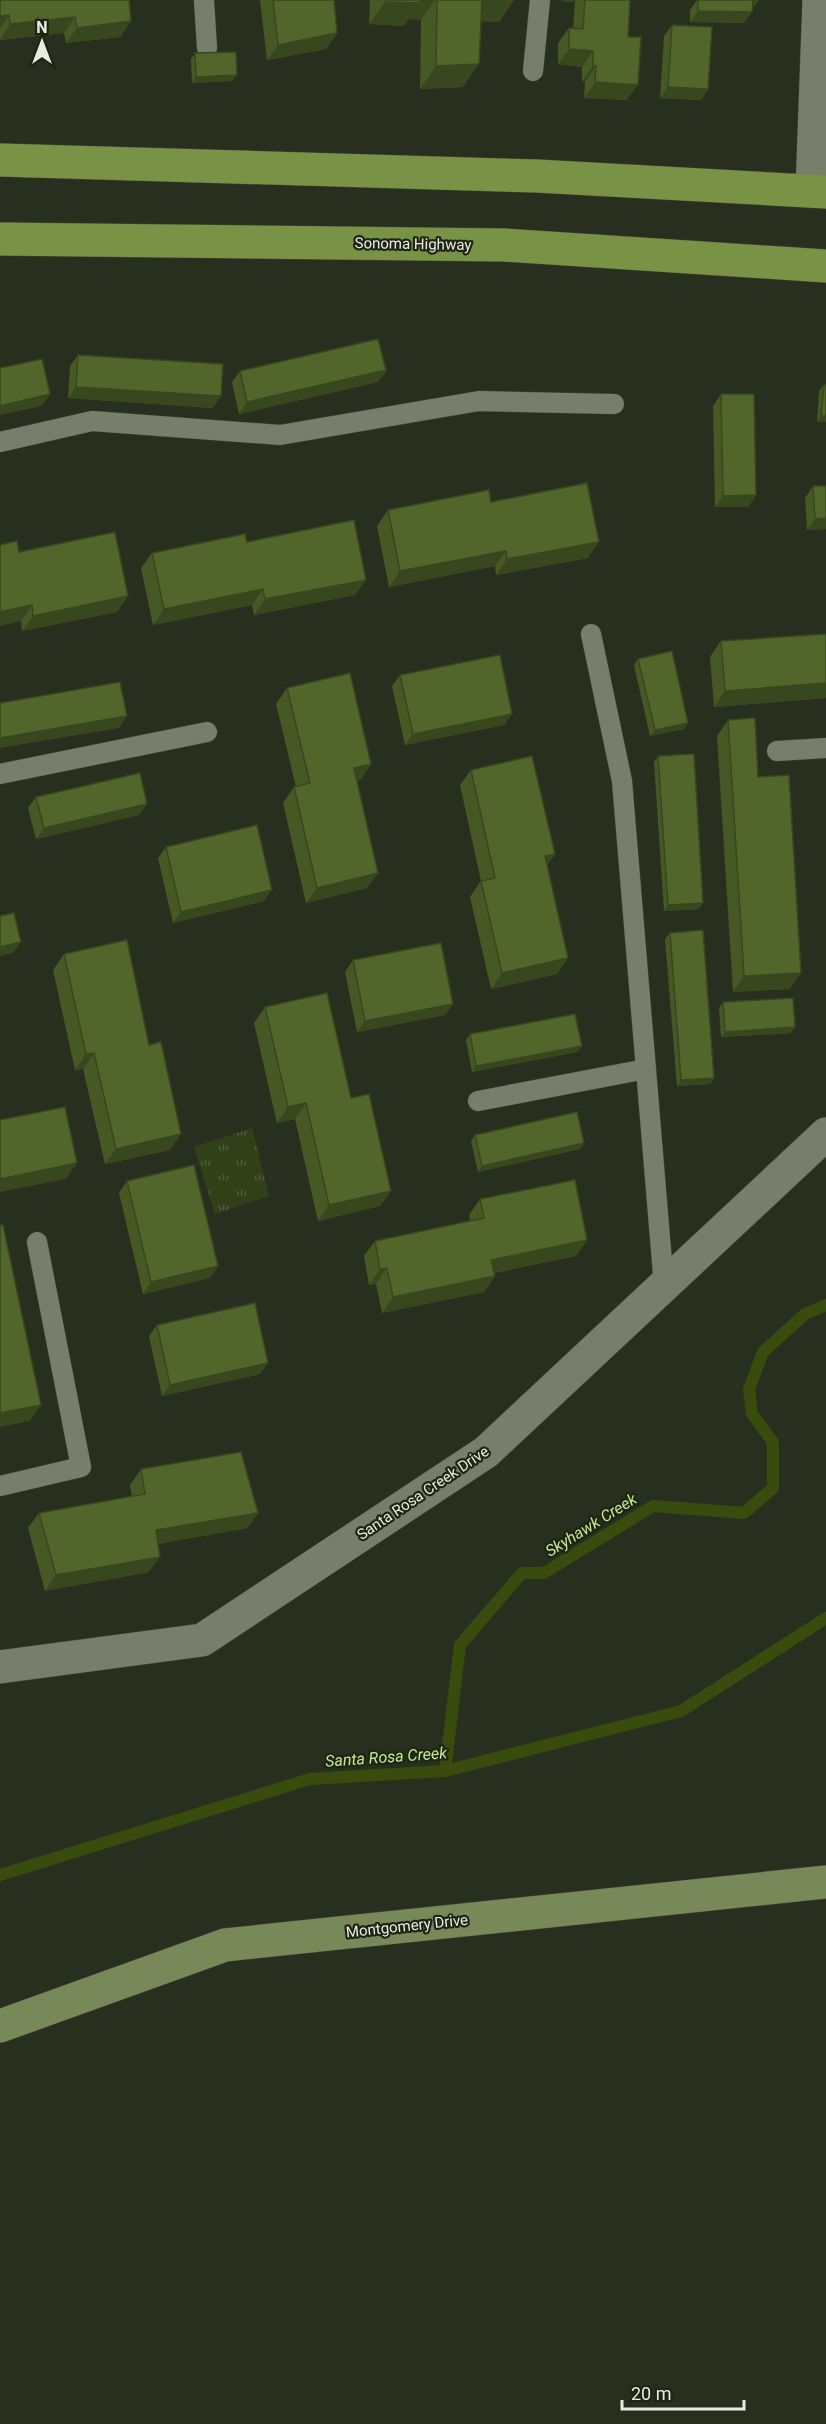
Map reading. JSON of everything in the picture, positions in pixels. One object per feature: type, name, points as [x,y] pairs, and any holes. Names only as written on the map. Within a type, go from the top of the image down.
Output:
[{"type":"main road","points":[[0,160],[537,176],[819,192]]},
{"type":"main road","name":"Sonoma Highway","points":[[0,239],[504,245],[826,266]]},
{"type":"street","points":[[819,0],[819,192]]},
{"type":"street","name":"Santa Rosa Creek Drive","points":[[0,1667],[202,1640],[486,1452],[826,1134]]},
{"type":"street","name":"Montgomery Drive","points":[[0,2026],[225,1945],[826,1882]]},
{"type":"lane","points":[[204,0],[207,48]]},
{"type":"lane","points":[[533,71],[540,0]]},
{"type":"lane","points":[[0,442],[92,421],[280,435],[479,402],[614,404]]},
{"type":"lane","points":[[591,634],[622,780],[664,1286]]},
{"type":"lane","points":[[0,774],[207,732]]},
{"type":"lane","points":[[777,751],[826,748]]},
{"type":"lane","points":[[478,1101],[646,1069]]},
{"type":"lane","points":[[0,1486],[81,1467],[37,1242]]},
{"type":"green space","points":[[252,1128],[269,1196],[215,1214],[194,1147]]},
{"type":"building","points":[[0,0],[129,0],[131,21],[77,28],[75,17],[10,24],[9,15],[0,16]]},
{"type":"building","points":[[273,0],[334,0],[337,33],[278,45]]},
{"type":"building","points":[[385,0],[420,0],[420,3],[385,2]]},
{"type":"building","points":[[437,0],[482,0],[479,64],[436,66]]},
{"type":"building","points":[[585,0],[630,0],[628,37],[641,37],[638,85],[595,82],[596,66],[593,66],[593,51],[569,49],[569,28],[583,29]]},
{"type":"building","points":[[698,0],[753,0],[752,12],[698,11]]},
{"type":"building","points":[[672,25],[712,27],[708,89],[668,87]]},
{"type":"building","points":[[236,52],[237,75],[196,77],[195,53]]},
{"type":"building","points":[[378,339],[386,370],[247,402],[240,371]]},
{"type":"building","points":[[78,355],[223,364],[221,396],[76,387]]},
{"type":"building","points":[[42,359],[50,394],[0,406],[0,368]]},
{"type":"building","points":[[824,385],[826,385],[826,416],[821,416]]},
{"type":"building","points":[[721,394],[754,394],[756,495],[723,496]]},
{"type":"building","points":[[587,483],[599,542],[507,559],[506,551],[400,571],[388,510],[489,490],[491,502]]},
{"type":"building","points":[[813,486],[826,486],[826,518],[815,519]]},
{"type":"building","points":[[354,520],[366,580],[265,599],[263,589],[164,609],[152,553],[245,534],[247,542]]},
{"type":"building","points":[[115,532],[128,596],[33,616],[32,605],[0,612],[0,545],[17,541],[19,552]]},
{"type":"building","points":[[826,634],[826,683],[725,691],[721,641]]},
{"type":"building","points":[[672,651],[688,723],[655,730],[638,659]]},
{"type":"building","points":[[500,655],[512,714],[413,734],[400,675]]},
{"type":"building","points":[[350,673],[371,764],[354,768],[378,873],[317,888],[294,787],[310,783],[287,688]]},
{"type":"building","points":[[120,682],[127,716],[0,738],[0,703]]},
{"type":"building","points":[[755,718],[758,777],[789,775],[801,973],[744,976],[728,720]]},
{"type":"building","points":[[694,754],[703,903],[668,905],[658,756]]},
{"type":"building","points":[[532,756],[555,854],[545,856],[568,958],[502,973],[481,881],[495,878],[471,770]]},
{"type":"building","points":[[140,773],[147,804],[44,828],[36,797]]},
{"type":"building","points":[[257,825],[272,890],[181,912],[166,847]]},
{"type":"building","points":[[14,913],[21,942],[0,947],[0,916]]},
{"type":"building","points":[[703,930],[714,1078],[681,1080],[670,933]]},
{"type":"building","points":[[127,940],[149,1045],[161,1042],[181,1134],[116,1149],[94,1053],[86,1054],[64,954]]},
{"type":"building","points":[[441,943],[453,1004],[365,1021],[353,960]]},
{"type":"building","points":[[327,993],[351,1098],[369,1094],[391,1191],[329,1205],[306,1103],[288,1107],[265,1007]]},
{"type":"building","points":[[793,998],[795,1027],[725,1032],[723,1002]]},
{"type":"building","points":[[575,1014],[582,1046],[476,1066],[470,1034]]},
{"type":"building","points":[[65,1107],[77,1163],[0,1179],[0,1120]]},
{"type":"building","points":[[577,1112],[584,1143],[482,1166],[475,1135]]},
{"type":"building","points":[[194,1165],[218,1266],[151,1282],[127,1181]]},
{"type":"building","points":[[575,1180],[587,1240],[491,1260],[495,1276],[393,1297],[387,1268],[380,1269],[375,1241],[484,1218],[480,1199]]},
{"type":"building","points":[[0,1225],[3,1225],[41,1405],[0,1413]]},
{"type":"building","points":[[255,1303],[268,1363],[170,1385],[157,1325]]},
{"type":"building","points":[[241,1452],[258,1513],[156,1530],[160,1557],[56,1575],[39,1513],[145,1494],[141,1469]]},
{"type":"waterway","name":"Skyhawk Creek","points":[[445,1771],[460,1645],[522,1573],[544,1573],[653,1506],[744,1513],[773,1488],[773,1442],[752,1414],[749,1389],[763,1352],[805,1314],[826,1305]]},
{"type":"waterway","name":"Santa Rosa Creek","points":[[0,1875],[310,1779],[445,1771],[681,1711],[826,1618]]}]
